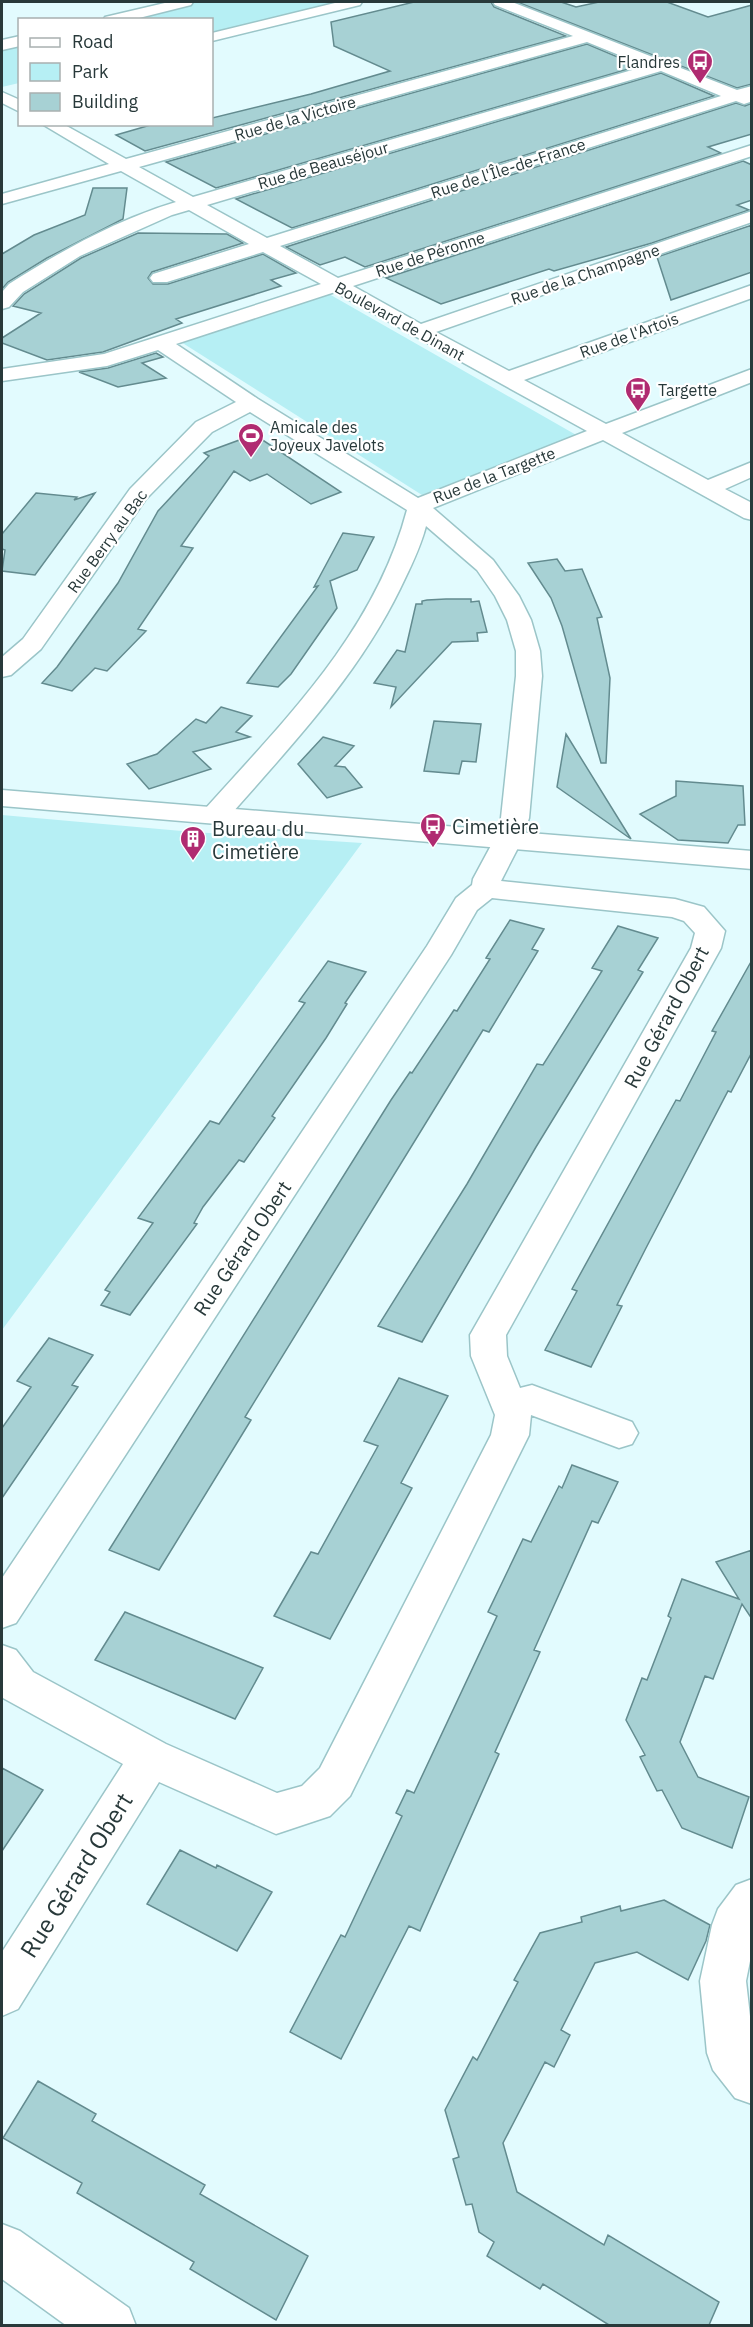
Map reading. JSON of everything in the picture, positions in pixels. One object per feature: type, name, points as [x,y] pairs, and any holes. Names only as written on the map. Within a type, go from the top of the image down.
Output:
[{"type":"street","points":[[118,18],[186,2]]},
{"type":"street","points":[[213,37],[355,2]]},
{"type":"street","points":[[500,2],[662,66],[747,96]]},
{"type":"street","name":"Rue de la Victoire","points":[[2,199],[588,37]]},
{"type":"street","points":[[2,45],[18,41]]},
{"type":"street","name":"Rue de Beauséjour","points":[[2,303],[16,288],[73,252],[166,211],[662,66]]},
{"type":"street","points":[[2,89],[18,85]]},
{"type":"street","name":"Rue de l'Île-de-France","points":[[160,278],[747,96]]},
{"type":"street","points":[[2,97],[18,106]]},
{"type":"street","name":"Boulevard de Dinant","points":[[54,126],[419,331],[752,513]]},
{"type":"street","name":"Rue de Péronne","points":[[2,375],[107,360],[752,150]]},
{"type":"street","name":"Rue de la Champagne","points":[[419,331],[752,216]]},
{"type":"street","name":"Rue de l'Artois","points":[[507,379],[752,291]]},
{"type":"street","name":"Rue Gérard Obert","points":[[160,342],[251,403],[419,508],[485,565],[507,596],[519,620],[528,651],[530,676],[515,818],[508,840],[487,879],[486,888]]},
{"type":"street","name":"Rue de la Targette","points":[[215,815],[302,717],[339,671],[375,615],[409,547],[419,508],[429,500],[752,375]]},
{"type":"street","name":"Rue Berry au Bac","points":[[2,670],[33,644],[138,494],[204,428],[251,403]]},
{"type":"street","points":[[708,488],[752,469]]},
{"type":"street","points":[[2,798],[752,860]]},
{"type":"street","name":"Rue Gérard Obert","points":[[2,1611],[441,948],[466,904],[486,888],[675,908],[694,914],[710,931],[706,948],[488,1335],[489,1356],[513,1415],[510,1435],[335,1782],[315,1802],[276,1814],[151,1758],[18,1684],[2,1663]]},
{"type":"street","points":[[509,1405],[532,1400],[619,1433]]},
{"type":"street","name":"Rue Gérard Obert","points":[[2,1993],[151,1758]]},
{"type":"street","points":[[752,1900],[734,1925],[723,1981],[730,2053],[752,2081]]},
{"type":"street","points":[[2,2249],[111,2325]]},
{"type":"green space","points":[[194,2],[346,2],[213,35],[213,18],[126,18]]},
{"type":"green space","points":[[18,43],[18,83],[2,87],[2,47]]},
{"type":"green space","points":[[329,294],[578,436],[422,495],[181,342]]},
{"type":"green space","points":[[2,815],[193,832],[362,843],[2,1330]]},
{"type":"building","points":[[414,2],[491,2],[494,7],[566,36],[145,151],[116,135],[147,126],[213,126],[213,118],[311,94],[390,71],[334,46],[331,22]]},
{"type":"building","points":[[517,2],[561,2],[576,7],[599,2],[667,2],[708,17],[752,5],[752,84],[737,88]]},
{"type":"building","points":[[587,44],[639,66],[216,188],[166,162]]},
{"type":"building","points":[[661,73],[714,96],[292,228],[236,199]]},
{"type":"building","points":[[736,103],[745,106],[752,103],[752,134],[708,147],[721,153],[365,267],[345,257],[320,265],[286,247]]},
{"type":"building","points":[[743,161],[752,165],[752,200],[737,205],[749,210],[652,243],[554,271],[549,269],[441,304],[386,278]]},
{"type":"building","points":[[93,188],[127,188],[123,219],[47,258],[8,282],[2,289],[2,254],[34,235],[85,215]]},
{"type":"building","points":[[752,225],[752,272],[671,300],[657,257]]},
{"type":"building","points":[[138,233],[227,234],[243,243],[152,272],[148,278],[153,284],[168,284],[263,254],[296,273],[271,280],[281,286],[176,319],[182,323],[103,352],[47,360],[2,343],[2,338],[41,313],[13,306],[24,294],[81,258]]},
{"type":"building","points":[[156,353],[163,357],[142,363],[166,378],[118,387],[79,372],[108,368]]},
{"type":"building","points":[[261,432],[258,437],[341,492],[311,504],[267,474],[250,481],[234,471],[181,546],[193,548],[138,629],[146,631],[107,671],[95,668],[72,691],[42,683],[57,667],[118,583],[158,511],[209,456],[204,453]]},
{"type":"building","points":[[36,493],[77,497],[74,500],[95,493],[35,575],[2,571],[5,550],[2,549],[2,534]]},
{"type":"building","points":[[343,533],[374,537],[357,570],[330,581],[337,608],[291,674],[278,687],[247,683],[318,586],[314,587]]},
{"type":"building","points":[[557,559],[565,571],[582,569],[602,617],[597,618],[610,678],[606,763],[601,763],[562,626],[551,598],[528,563]]},
{"type":"building","points":[[427,600],[479,601],[487,632],[477,633],[478,641],[452,642],[391,707],[396,687],[374,683],[397,650],[405,652],[416,604],[422,604],[422,601]]},
{"type":"building","points":[[221,707],[252,716],[236,732],[250,737],[193,752],[211,769],[149,789],[127,764],[157,754],[196,719],[206,723]]},
{"type":"building","points":[[434,721],[481,724],[476,762],[462,761],[459,774],[424,771]]},
{"type":"building","points":[[566,734],[631,839],[557,787]]},
{"type":"building","points":[[323,737],[354,746],[335,766],[345,767],[362,787],[327,798],[298,764]]},
{"type":"building","points":[[676,781],[743,786],[745,825],[738,825],[728,843],[678,840],[640,814],[676,796]]},
{"type":"building","points":[[510,920],[544,929],[532,949],[538,951],[489,1032],[483,1030],[245,1417],[251,1420],[159,1570],[109,1550],[391,1100],[454,1010],[457,1011],[490,959],[486,958]]},
{"type":"building","points":[[618,926],[658,938],[638,970],[643,972],[536,1147],[422,1342],[378,1326],[467,1184],[537,1064],[543,1065],[602,971],[592,968]]},
{"type":"building","points":[[752,960],[752,1052],[731,1092],[728,1091],[646,1248],[617,1305],[622,1306],[591,1367],[545,1350],[577,1291],[572,1289],[676,1100],[680,1101],[716,1032],[712,1031]]},
{"type":"building","points":[[328,961],[366,972],[345,1003],[347,1004],[326,1038],[272,1116],[275,1118],[244,1162],[239,1160],[203,1207],[194,1223],[197,1224],[130,1315],[101,1305],[110,1292],[105,1290],[153,1223],[138,1218],[210,1121],[219,1124],[305,1003],[299,1001]]},
{"type":"building","points":[[49,1338],[93,1355],[72,1385],[78,1387],[2,1498],[2,1428],[31,1387],[17,1381]]},
{"type":"building","points":[[399,1378],[448,1396],[401,1483],[412,1488],[330,1639],[274,1616],[311,1552],[318,1554],[378,1446],[364,1441]]},
{"type":"building","points":[[572,1465],[618,1482],[598,1523],[592,1521],[534,1650],[540,1652],[495,1752],[499,1754],[420,1931],[409,1926],[341,2059],[290,2032],[341,1935],[345,1937],[402,1816],[396,1813],[407,1790],[414,1793],[497,1616],[488,1612],[523,1539],[531,1542],[559,1486],[562,1488]]},
{"type":"building","points":[[752,1550],[752,1619],[742,1604],[713,1679],[705,1676],[680,1742],[698,1777],[749,1797],[732,1848],[682,1828],[662,1790],[657,1791],[640,1757],[645,1755],[626,1720],[642,1678],[647,1680],[671,1618],[668,1616],[682,1579],[739,1599],[716,1562]]},
{"type":"building","points":[[125,1612],[263,1668],[235,1719],[95,1660]]},
{"type":"building","points":[[2,1768],[43,1790],[2,1851]]},
{"type":"building","points":[[180,1850],[272,1892],[237,1951],[147,1904]]},
{"type":"building","points":[[664,1900],[710,1925],[706,1941],[688,1980],[637,1952],[595,1963],[561,2030],[570,2035],[554,2067],[545,2062],[503,2143],[517,2192],[604,2245],[608,2235],[719,2302],[709,2325],[609,2325],[543,2284],[540,2289],[487,2256],[494,2242],[479,2232],[472,2204],[466,2205],[453,2159],[459,2157],[445,2110],[473,2057],[477,2060],[518,1982],[514,1980],[540,1933],[582,1922],[581,1917],[620,1906],[621,1911]]},
{"type":"building","points":[[38,2081],[96,2114],[92,2121],[205,2185],[200,2194],[308,2256],[276,2320],[190,2269],[194,2262],[77,2193],[82,2183],[3,2138]]},
{"type":"place","name":"Flandres","points":[[700,85]]},
{"type":"place","name":"Targette","points":[[638,413]]},
{"type":"place","name":"Amicale des Joyeux Javelots","points":[[251,459]]},
{"type":"place","name":"Cimetière","points":[[433,849]]},
{"type":"place","name":"Bureau du Cimetière","points":[[193,862]]}]
